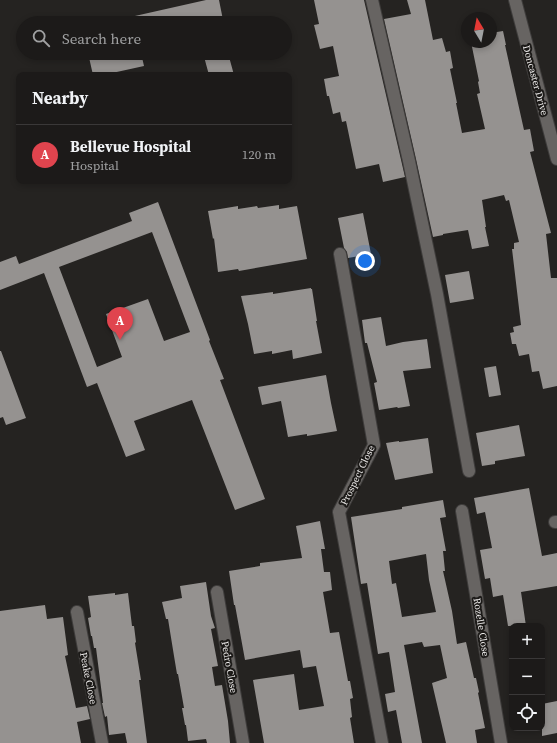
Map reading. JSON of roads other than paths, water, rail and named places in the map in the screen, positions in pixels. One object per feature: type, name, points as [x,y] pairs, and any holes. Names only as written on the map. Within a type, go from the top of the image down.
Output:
[{"type":"street","points":[[372,0],[432,270],[469,471]]},
{"type":"street","name":"Doncaster Drive","points":[[515,0],[557,159]]},
{"type":"street","name":"Prospect Close","points":[[340,254],[374,445],[339,512],[382,743]]},
{"type":"street","name":"Rozelle Close","points":[[462,511],[501,743]]},
{"type":"street","name":"Pedro Close","points":[[217,592],[243,743]]},
{"type":"street","name":"Peake Close","points":[[77,612],[102,743]]},
{"type":"place","name":"Bellevue Hospital","points":[[120,340]]}]
